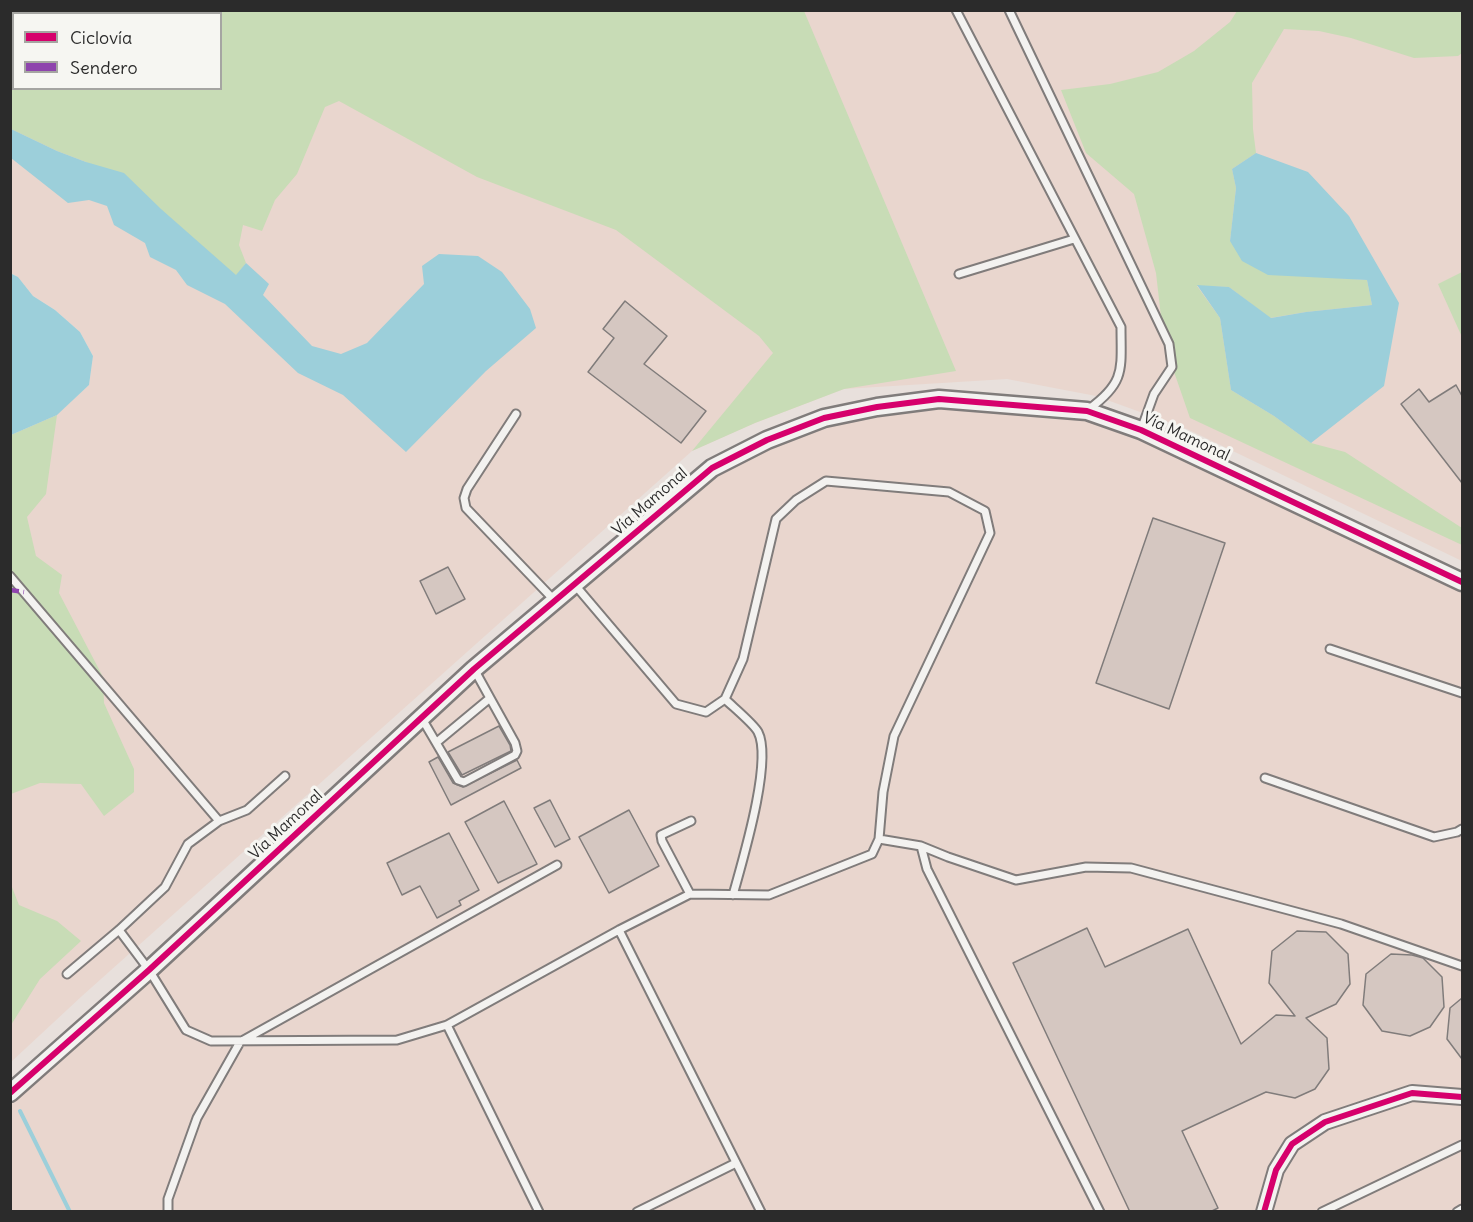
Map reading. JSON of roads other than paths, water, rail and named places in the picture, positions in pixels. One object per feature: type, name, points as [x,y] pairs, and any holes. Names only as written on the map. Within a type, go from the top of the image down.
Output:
[{"type":"street","name":"Vía Mamonal","points":[[10,1093],[149,970],[474,669],[712,468],[767,440],[824,418],[877,407],[939,399],[1087,411],[1141,430],[1462,582]]},
{"type":"street","points":[[1264,1212],[1276,1170],[1292,1144],[1325,1122],[1412,1093],[1462,1097]]},
{"type":"lane","points":[[956,10],[1121,327],[1121,372],[1118,381],[1107,396],[1087,411]]},
{"type":"lane","points":[[1009,10],[1169,344],[1172,367],[1154,394],[1141,430]]},
{"type":"lane","points":[[959,274],[1074,239]]},
{"type":"lane","points":[[516,414],[467,489],[464,498],[466,508],[555,601]]},
{"type":"lane","points":[[119,930],[149,970],[186,1030],[211,1041],[397,1040],[447,1025],[619,930],[690,894],[769,895],[872,854],[879,839],[883,792],[894,736],[990,533],[985,511],[949,492],[826,482],[796,500],[776,519],[743,659],[725,699],[706,712],[676,704],[575,585]]},
{"type":"lane","points":[[10,576],[219,821]]},
{"type":"lane","points":[[1330,649],[1462,693]]},
{"type":"lane","points":[[421,717],[458,780],[462,782],[515,755],[516,743],[474,669]]},
{"type":"lane","points":[[437,742],[490,698]]},
{"type":"lane","points":[[725,699],[758,732],[763,762],[750,832],[733,895]]},
{"type":"lane","points":[[67,974],[165,887],[188,844],[219,821],[247,810],[285,776]]},
{"type":"lane","points":[[1265,778],[1434,837],[1462,829]]},
{"type":"lane","points":[[690,894],[662,842],[661,835],[691,821]]},
{"type":"lane","points":[[879,839],[921,846],[1016,880],[1086,867],[1131,868],[1341,924],[1462,966]]},
{"type":"lane","points":[[921,846],[927,869],[1100,1212]]},
{"type":"lane","points":[[168,1212],[168,1199],[197,1118],[240,1042],[557,865]]},
{"type":"lane","points":[[619,930],[761,1212]]},
{"type":"lane","points":[[447,1025],[539,1212]]},
{"type":"lane","points":[[1322,1212],[1462,1145]]},
{"type":"lane","points":[[636,1212],[736,1163]]},
{"type":"lane","points":[[1457,1212],[1462,1209]]},
{"type":"water","points":[[11,129],[57,151],[124,173],[236,275],[246,263],[269,284],[263,295],[312,346],[341,354],[367,343],[424,284],[422,266],[439,254],[478,256],[502,272],[530,309],[536,328],[486,371],[406,452],[343,395],[298,373],[225,304],[187,285],[176,270],[150,257],[145,243],[114,225],[107,206],[89,200],[68,203],[11,158]]},
{"type":"water","points":[[1256,153],[1308,172],[1349,216],[1399,303],[1384,386],[1311,443],[1274,416],[1231,390],[1220,318],[1197,285],[1229,287],[1271,318],[1372,305],[1367,280],[1268,275],[1242,261],[1230,241],[1236,188],[1232,169]]},
{"type":"water","points":[[10,273],[18,277],[33,296],[55,310],[80,332],[93,356],[89,385],[57,415],[11,435]]},
{"type":"waterway","points":[[20,1111],[70,1212]]}]
